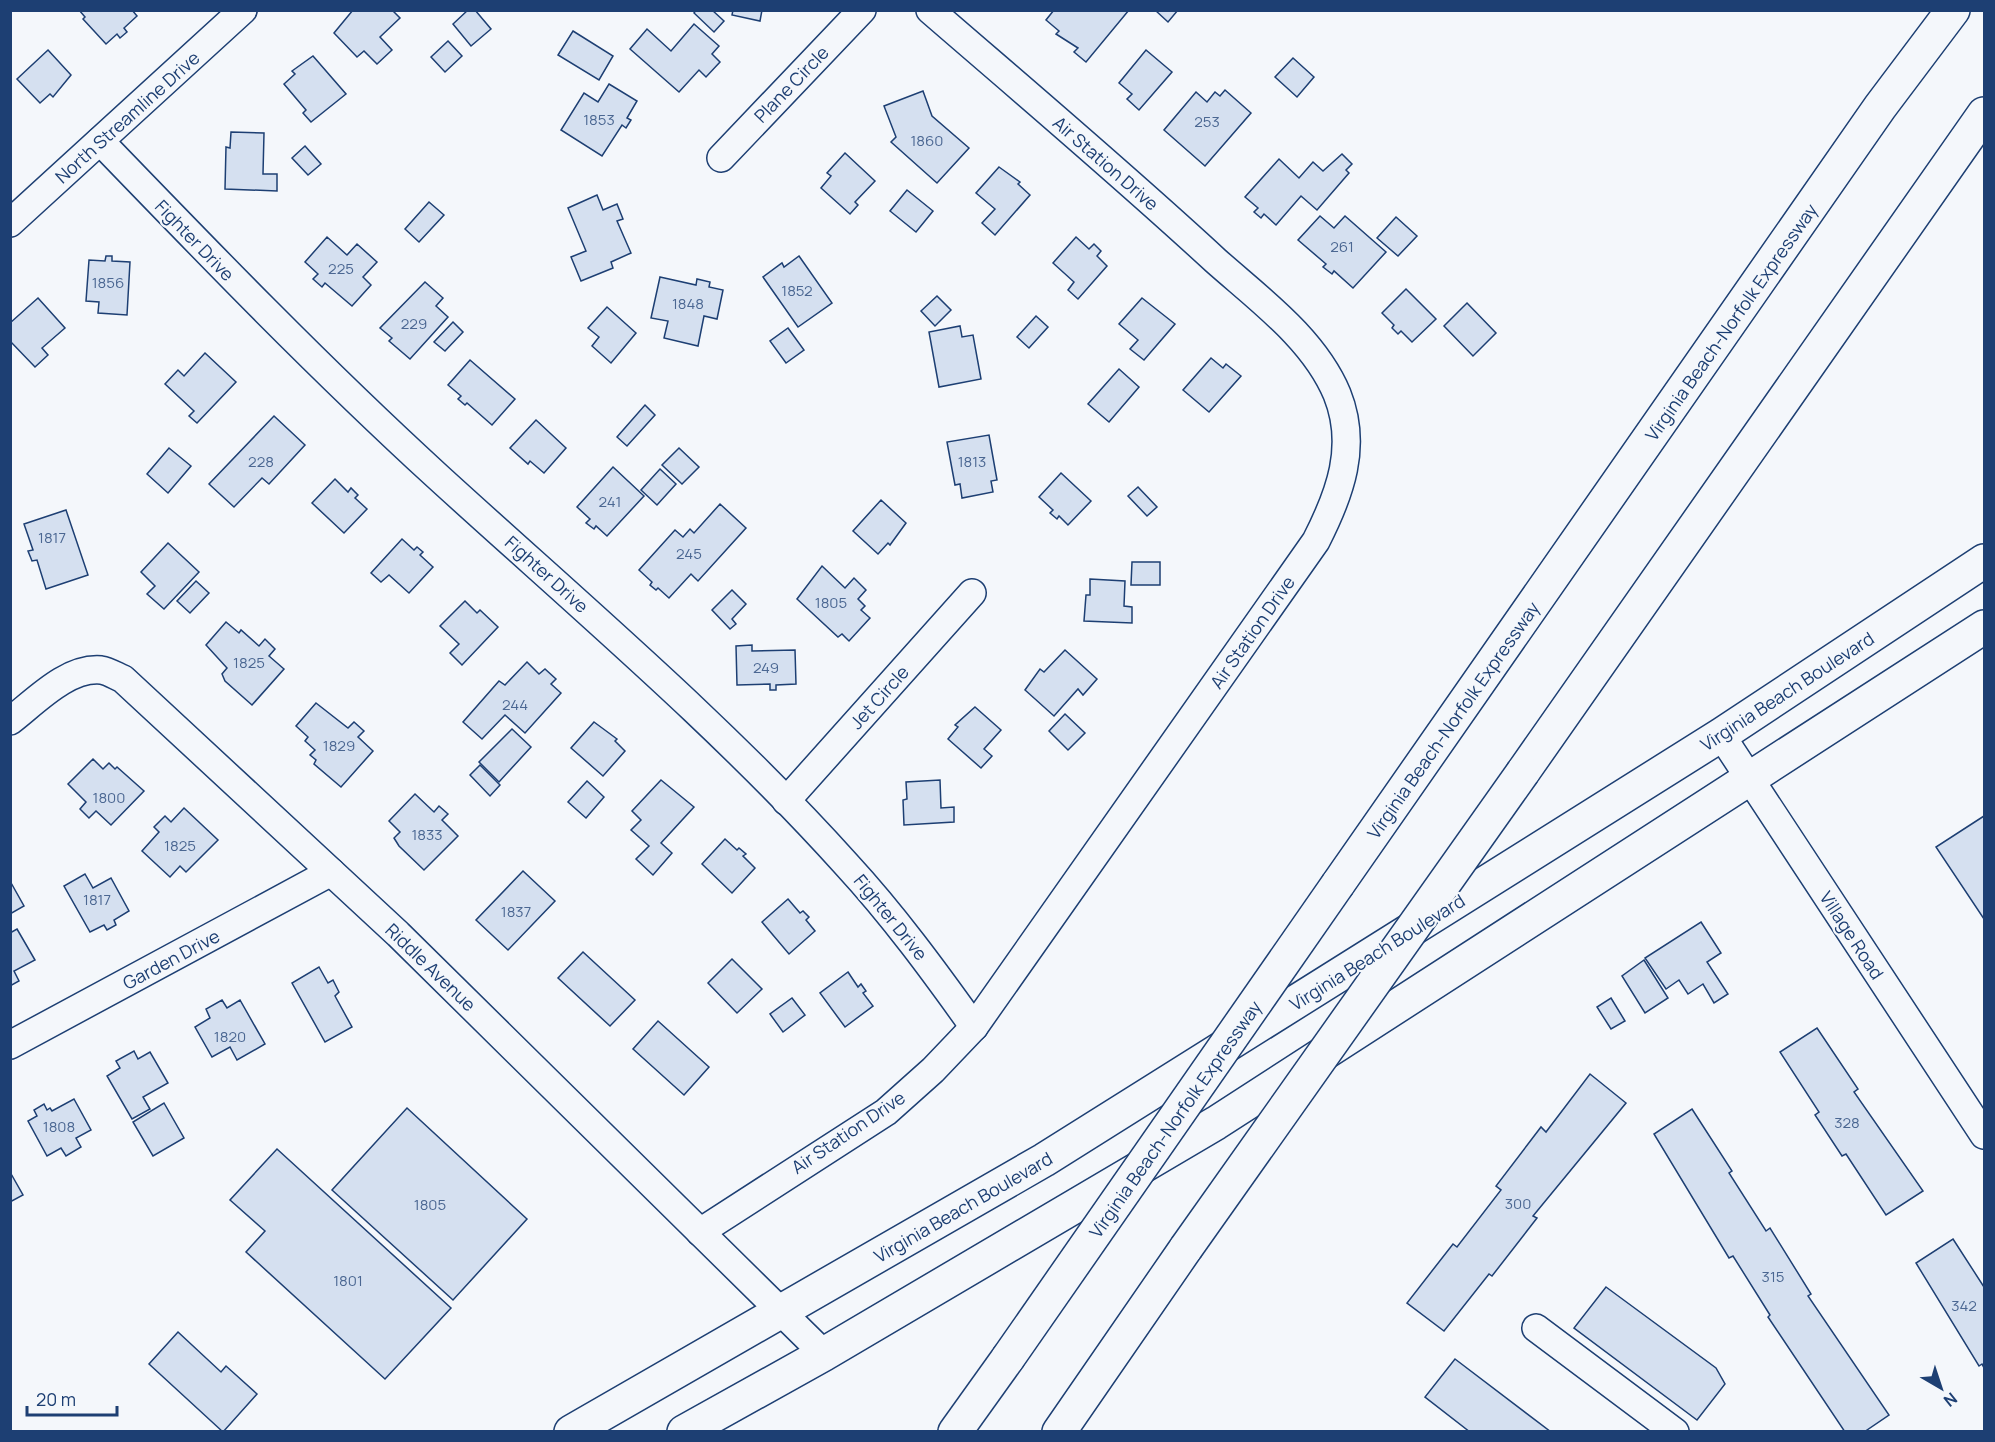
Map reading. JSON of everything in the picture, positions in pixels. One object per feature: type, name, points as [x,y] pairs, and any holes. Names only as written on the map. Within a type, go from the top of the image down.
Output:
[{"type":"main road","name":"Virginia Beach-Norfolk Expressway","points":[[955,1431],[1880,107],[1953,10]]},
{"type":"main road","points":[[1059,1431],[1984,114]]},
{"type":"main road","name":"Virginia Beach Boulevard","points":[[571,1431],[1044,1160],[1721,735],[1984,561]]},
{"type":"main road","points":[[684,1431],[824,1354],[1216,1123],[1984,627]]},
{"type":"street","name":"North Streamline Drive","points":[[10,223],[243,10]]},
{"type":"street","name":"Plane Circle","points":[[722,158],[862,10]]},
{"type":"street","name":"Air Station Drive","points":[[700,1232],[886,1112],[933,1070],[974,1026],[1316,541],[1335,503],[1347,463],[1346,425],[1333,386],[1299,337],[1168,216],[930,10]]},
{"type":"street","name":"Fighter Drive","points":[[100,141],[278,325],[436,476],[687,702],[786,801],[847,865],[914,943],[974,1026]]},
{"type":"street","name":"Jet Circle","points":[[786,801],[972,593]]},
{"type":"street","name":"Riddle Avenue","points":[[10,720],[67,678],[84,671],[102,670],[123,679],[331,872],[824,1354]]},
{"type":"street","name":"Village Road","points":[[1721,735],[1984,1135]]},
{"type":"street","name":"Garden Drive","points":[[10,1045],[331,872]]},
{"type":"street","points":[[1536,1328],[1675,1431]]},
{"type":"building","points":[[79,10],[132,10],[137,16],[124,28],[127,32],[120,38],[117,34],[106,44],[83,19],[85,17]]},
{"type":"building","points":[[353,10],[392,10],[400,18],[380,37],[392,50],[377,64],[364,51],[357,57],[334,33]]},
{"type":"building","points":[[468,10],[475,10],[491,29],[471,46],[453,24]]},
{"type":"building","points":[[696,10],[712,10],[724,21],[714,32],[694,13]]},
{"type":"building","points":[[733,10],[762,10],[760,21],[732,15]]},
{"type":"building","points":[[1054,10],[1129,10],[1086,62],[1074,52],[1078,48],[1056,34],[1059,31],[1046,20]]},
{"type":"building","points":[[1155,10],[1178,10],[1168,22]]},
{"type":"building","points":[[694,24],[719,46],[712,54],[720,62],[706,77],[699,70],[679,92],[630,49],[647,29],[671,51]]},
{"type":"building","points":[[573,31],[613,56],[599,80],[558,55]]},
{"type":"building","points":[[448,41],[462,56],[445,72],[431,57]]},
{"type":"building","points":[[48,50],[71,75],[53,97],[50,94],[40,103],[17,79]]},
{"type":"building","points":[[1146,50],[1172,72],[1139,110],[1127,99],[1132,94],[1119,83]]},
{"type":"building","points":[[313,56],[346,94],[311,122],[303,113],[306,110],[284,84],[295,74],[292,71]]},
{"type":"building","points":[[1293,58],[1314,77],[1297,97],[1275,77]]},
{"type":"building","points":[[609,84],[637,101],[627,118],[631,120],[626,128],[622,125],[602,156],[561,130],[584,93],[598,102]]},
{"type":"building","points":[[1225,90],[1251,113],[1205,166],[1164,130],[1196,92],[1207,102],[1215,92],[1220,96]]},
{"type":"building","points":[[923,91],[932,116],[969,148],[937,183],[891,142],[896,137],[884,106]]},
{"type":"building","points":[[231,132],[264,133],[263,174],[277,174],[277,191],[225,189],[226,147],[230,148]]},
{"type":"building","points":[[305,146],[321,164],[308,175],[292,158]]},
{"type":"building","points":[[845,153],[875,181],[855,202],[858,205],[850,214],[821,188],[831,176],[827,173]]},
{"type":"building","points":[[1342,154],[1352,164],[1346,170],[1349,173],[1317,210],[1301,196],[1276,225],[1264,214],[1261,218],[1254,212],[1258,208],[1245,197],[1279,159],[1299,178],[1313,162],[1323,171]]},
{"type":"building","points":[[999,167],[1020,182],[1018,184],[1030,195],[995,235],[982,223],[995,209],[976,193]]},
{"type":"building","points":[[907,190],[933,211],[916,232],[890,211]]},
{"type":"building","points":[[597,195],[603,210],[617,204],[623,219],[617,221],[631,253],[611,262],[613,268],[581,281],[571,257],[586,251],[568,208]]},
{"type":"building","points":[[429,202],[444,215],[419,242],[405,229]]},
{"type":"building","points":[[1320,216],[1334,228],[1345,216],[1386,252],[1353,288],[1334,271],[1332,274],[1323,267],[1326,264],[1298,240]]},
{"type":"building","points":[[1396,217],[1417,236],[1398,256],[1377,238]]},
{"type":"building","points":[[327,237],[347,255],[357,244],[377,262],[363,277],[371,285],[352,306],[325,283],[322,287],[313,279],[318,274],[305,262]]},
{"type":"building","points":[[1076,237],[1089,249],[1094,244],[1101,251],[1097,256],[1107,266],[1078,299],[1068,290],[1074,282],[1053,263]]},
{"type":"building","points":[[106,256],[112,256],[112,261],[130,262],[127,315],[98,313],[99,302],[86,301],[89,260],[105,261]]},
{"type":"building","points":[[799,256],[832,303],[798,327],[763,277],[782,263],[784,267]]},
{"type":"building","points":[[660,277],[696,285],[697,279],[710,282],[709,287],[723,290],[717,319],[704,316],[698,346],[664,338],[668,321],[651,318]]},
{"type":"building","points":[[425,282],[443,298],[436,306],[448,317],[410,359],[389,341],[392,338],[380,328]]},
{"type":"building","points":[[1406,289],[1436,319],[1412,342],[1401,331],[1398,334],[1392,328],[1394,325],[1382,313]]},
{"type":"building","points":[[937,296],[951,310],[935,326],[921,311]]},
{"type":"building","points":[[38,298],[65,328],[42,348],[48,355],[35,367],[10,341],[10,323]]},
{"type":"building","points":[[1142,298],[1175,324],[1144,360],[1130,349],[1138,340],[1119,324]]},
{"type":"building","points":[[1467,303],[1496,333],[1473,356],[1444,326]]},
{"type":"building","points":[[607,307],[636,333],[611,363],[592,346],[599,337],[588,328]]},
{"type":"building","points":[[1036,316],[1048,327],[1029,348],[1017,337]]},
{"type":"building","points":[[453,322],[463,332],[445,351],[434,342]]},
{"type":"building","points":[[960,326],[962,337],[973,335],[981,379],[939,387],[929,332]]},
{"type":"building","points":[[788,328],[804,350],[786,363],[770,341]]},
{"type":"building","points":[[205,353],[236,382],[197,423],[189,416],[194,411],[165,384],[178,370],[184,376]]},
{"type":"building","points":[[1211,358],[1223,368],[1226,364],[1241,376],[1209,412],[1183,390]]},
{"type":"building","points":[[470,360],[515,399],[492,425],[467,403],[465,405],[458,399],[461,396],[448,385]]},
{"type":"building","points":[[1119,369],[1139,387],[1109,422],[1088,404]]},
{"type":"building","points":[[645,405],[655,415],[627,446],[617,437]]},
{"type":"building","points":[[274,416],[305,445],[269,484],[262,478],[234,507],[209,484]]},
{"type":"building","points":[[536,420],[566,448],[544,473],[530,461],[528,464],[510,448]]},
{"type":"building","points":[[989,435],[997,480],[991,481],[993,492],[962,498],[960,484],[955,485],[947,442]]},
{"type":"building","points":[[169,448],[191,466],[168,493],[147,474]]},
{"type":"building","points":[[679,448],[699,467],[682,484],[662,465]]},
{"type":"building","points":[[613,467],[644,496],[607,536],[596,526],[594,529],[586,523],[590,519],[577,507]]},
{"type":"building","points":[[660,469],[676,484],[657,505],[641,490]]},
{"type":"building","points":[[1061,473],[1091,501],[1068,525],[1059,516],[1057,519],[1050,513],[1053,510],[1039,497]]},
{"type":"building","points":[[335,479],[348,492],[351,488],[358,495],[355,498],[367,509],[344,533],[312,503]]},
{"type":"building","points":[[1138,487],[1157,507],[1147,516],[1128,496]]},
{"type":"building","points":[[881,500],[906,523],[890,545],[888,543],[878,554],[853,531]]},
{"type":"building","points":[[720,504],[746,528],[698,581],[691,574],[669,598],[658,588],[656,590],[650,585],[652,582],[639,570],[675,530],[683,537],[690,529],[694,533]]},
{"type":"building","points":[[66,510],[88,575],[46,589],[37,560],[32,561],[28,551],[33,550],[24,524]]},
{"type":"building","points":[[402,539],[414,550],[417,547],[423,552],[420,555],[433,567],[409,593],[389,575],[381,582],[371,573]]},
{"type":"building","points":[[168,543],[199,572],[164,609],[147,594],[155,586],[141,572]]},
{"type":"building","points":[[1132,562],[1160,562],[1160,585],[1131,585]]},
{"type":"building","points":[[822,566],[845,588],[854,578],[866,590],[858,599],[865,606],[861,610],[870,618],[849,641],[842,634],[838,637],[797,599]]},
{"type":"building","points":[[1090,579],[1125,581],[1124,606],[1132,607],[1132,623],[1084,621],[1086,595],[1090,595]]},
{"type":"building","points":[[196,581],[209,593],[190,613],[177,601]]},
{"type":"building","points":[[732,590],[746,604],[732,619],[736,624],[730,629],[712,610]]},
{"type":"building","points":[[465,601],[477,613],[480,610],[498,627],[462,665],[450,653],[459,644],[440,626]]},
{"type":"building","points":[[226,622],[239,633],[241,630],[259,646],[265,639],[275,649],[269,656],[284,669],[252,705],[225,681],[222,674],[227,668],[206,645]]},
{"type":"building","points":[[752,645],[752,651],[795,650],[796,684],[776,685],[776,690],[770,690],[770,684],[737,685],[736,646]]},
{"type":"building","points":[[1065,650],[1097,679],[1083,695],[1078,689],[1054,716],[1025,690],[1040,669],[1044,672]]},
{"type":"building","points":[[527,662],[539,674],[545,669],[556,679],[551,684],[561,693],[525,733],[505,715],[482,739],[463,722],[499,681],[505,685]]},
{"type":"building","points":[[316,703],[348,728],[354,722],[364,731],[358,737],[373,751],[341,787],[314,764],[316,760],[310,755],[315,750],[305,741],[308,737],[296,726]]},
{"type":"building","points":[[975,707],[1001,730],[984,749],[992,756],[981,768],[948,739],[958,727],[955,725]]},
{"type":"building","points":[[1065,714],[1085,733],[1068,750],[1049,731]]},
{"type":"building","points":[[594,722],[617,739],[615,741],[625,751],[603,776],[571,748]]},
{"type":"building","points":[[512,729],[531,747],[499,782],[479,762]]},
{"type":"building","points":[[93,759],[103,769],[109,763],[115,769],[117,767],[144,791],[111,825],[96,811],[89,818],[80,809],[86,802],[68,784]]},
{"type":"building","points":[[480,765],[500,785],[490,796],[470,775]]},
{"type":"building","points":[[661,780],[694,807],[661,843],[672,853],[653,875],[636,859],[649,846],[631,830],[641,820],[632,811]]},
{"type":"building","points":[[940,780],[941,808],[954,807],[954,822],[904,825],[903,800],[907,799],[906,782]]},
{"type":"building","points":[[587,781],[604,797],[586,818],[568,802]]},
{"type":"building","points":[[415,794],[434,812],[439,806],[448,814],[442,820],[458,836],[424,870],[399,846],[394,838],[400,832],[389,821]]},
{"type":"building","points":[[184,808],[218,840],[186,872],[180,866],[170,877],[142,851],[159,832],[154,827],[165,816],[171,822]]},
{"type":"building","points":[[1984,816],[1984,919],[1936,847]]},
{"type":"building","points":[[725,839],[737,850],[739,848],[746,854],[743,856],[755,868],[732,893],[702,864]]},
{"type":"building","points":[[523,871],[555,901],[508,950],[476,920]]},
{"type":"building","points":[[85,874],[93,888],[111,878],[129,911],[114,920],[116,925],[107,930],[104,925],[90,932],[64,886]]},
{"type":"building","points":[[10,881],[24,906],[10,914]]},
{"type":"building","points":[[788,899],[800,913],[803,911],[809,917],[806,920],[815,931],[789,954],[762,922]]},
{"type":"building","points":[[1701,922],[1721,953],[1707,962],[1728,994],[1714,1003],[1703,984],[1688,994],[1679,980],[1666,989],[1645,958]]},
{"type":"building","points":[[17,929],[35,960],[14,971],[19,981],[10,986],[10,933]]},
{"type":"building","points":[[583,952],[635,1000],[610,1026],[558,978]]},
{"type":"building","points":[[732,959],[762,989],[737,1013],[708,983]]},
{"type":"building","points":[[1644,960],[1668,998],[1645,1013],[1622,976]]},
{"type":"building","points":[[319,967],[328,983],[333,980],[339,992],[335,996],[352,1027],[325,1042],[292,983]]},
{"type":"building","points":[[848,972],[858,987],[861,984],[866,991],[863,993],[873,1006],[845,1027],[820,993]]},
{"type":"building","points":[[792,998],[805,1015],[783,1032],[770,1014]]},
{"type":"building","points":[[1611,998],[1625,1021],[1611,1029],[1597,1007]]},
{"type":"building","points":[[222,1000],[227,1008],[240,1000],[265,1044],[237,1060],[230,1047],[212,1057],[195,1027],[210,1018],[206,1009]]},
{"type":"building","points":[[658,1021],[709,1067],[684,1095],[633,1049]]},
{"type":"building","points":[[1817,1028],[1858,1089],[1854,1092],[1923,1191],[1886,1215],[1846,1154],[1842,1156],[1815,1115],[1819,1112],[1780,1052]]},
{"type":"building","points":[[134,1051],[138,1059],[150,1052],[168,1083],[143,1097],[150,1109],[132,1119],[107,1076],[120,1068],[116,1061]]},
{"type":"building","points":[[1590,1074],[1626,1103],[1533,1216],[1537,1218],[1492,1276],[1489,1274],[1444,1331],[1407,1303],[1453,1244],[1457,1247],[1501,1190],[1496,1186],[1541,1127],[1546,1132]]},
{"type":"building","points":[[74,1099],[91,1130],[76,1138],[81,1147],[66,1156],[61,1148],[47,1156],[28,1121],[37,1116],[34,1110],[44,1104],[47,1110],[50,1108],[52,1111]]},
{"type":"building","points":[[164,1103],[184,1138],[153,1156],[133,1122]]},
{"type":"building","points":[[407,1108],[527,1219],[453,1300],[332,1190]]},
{"type":"building","points":[[1692,1109],[1732,1171],[1729,1173],[1766,1231],[1770,1228],[1811,1294],[1808,1296],[1889,1415],[1864,1432],[1845,1432],[1768,1317],[1770,1315],[1733,1256],[1729,1258],[1654,1134]]},
{"type":"building","points":[[277,1149],[451,1308],[385,1379],[246,1252],[265,1231],[230,1200]]},
{"type":"building","points":[[10,1172],[23,1195],[10,1202]]},
{"type":"building","points":[[1953,1239],[1984,1287],[1984,1368],[1982,1364],[1979,1366],[1916,1263]]},
{"type":"building","points":[[1606,1287],[1716,1368],[1725,1384],[1697,1420],[1574,1328]]},
{"type":"building","points":[[178,1332],[221,1372],[226,1366],[257,1394],[223,1432],[149,1364]]},
{"type":"building","points":[[1455,1359],[1551,1432],[1470,1432],[1425,1397]]}]
